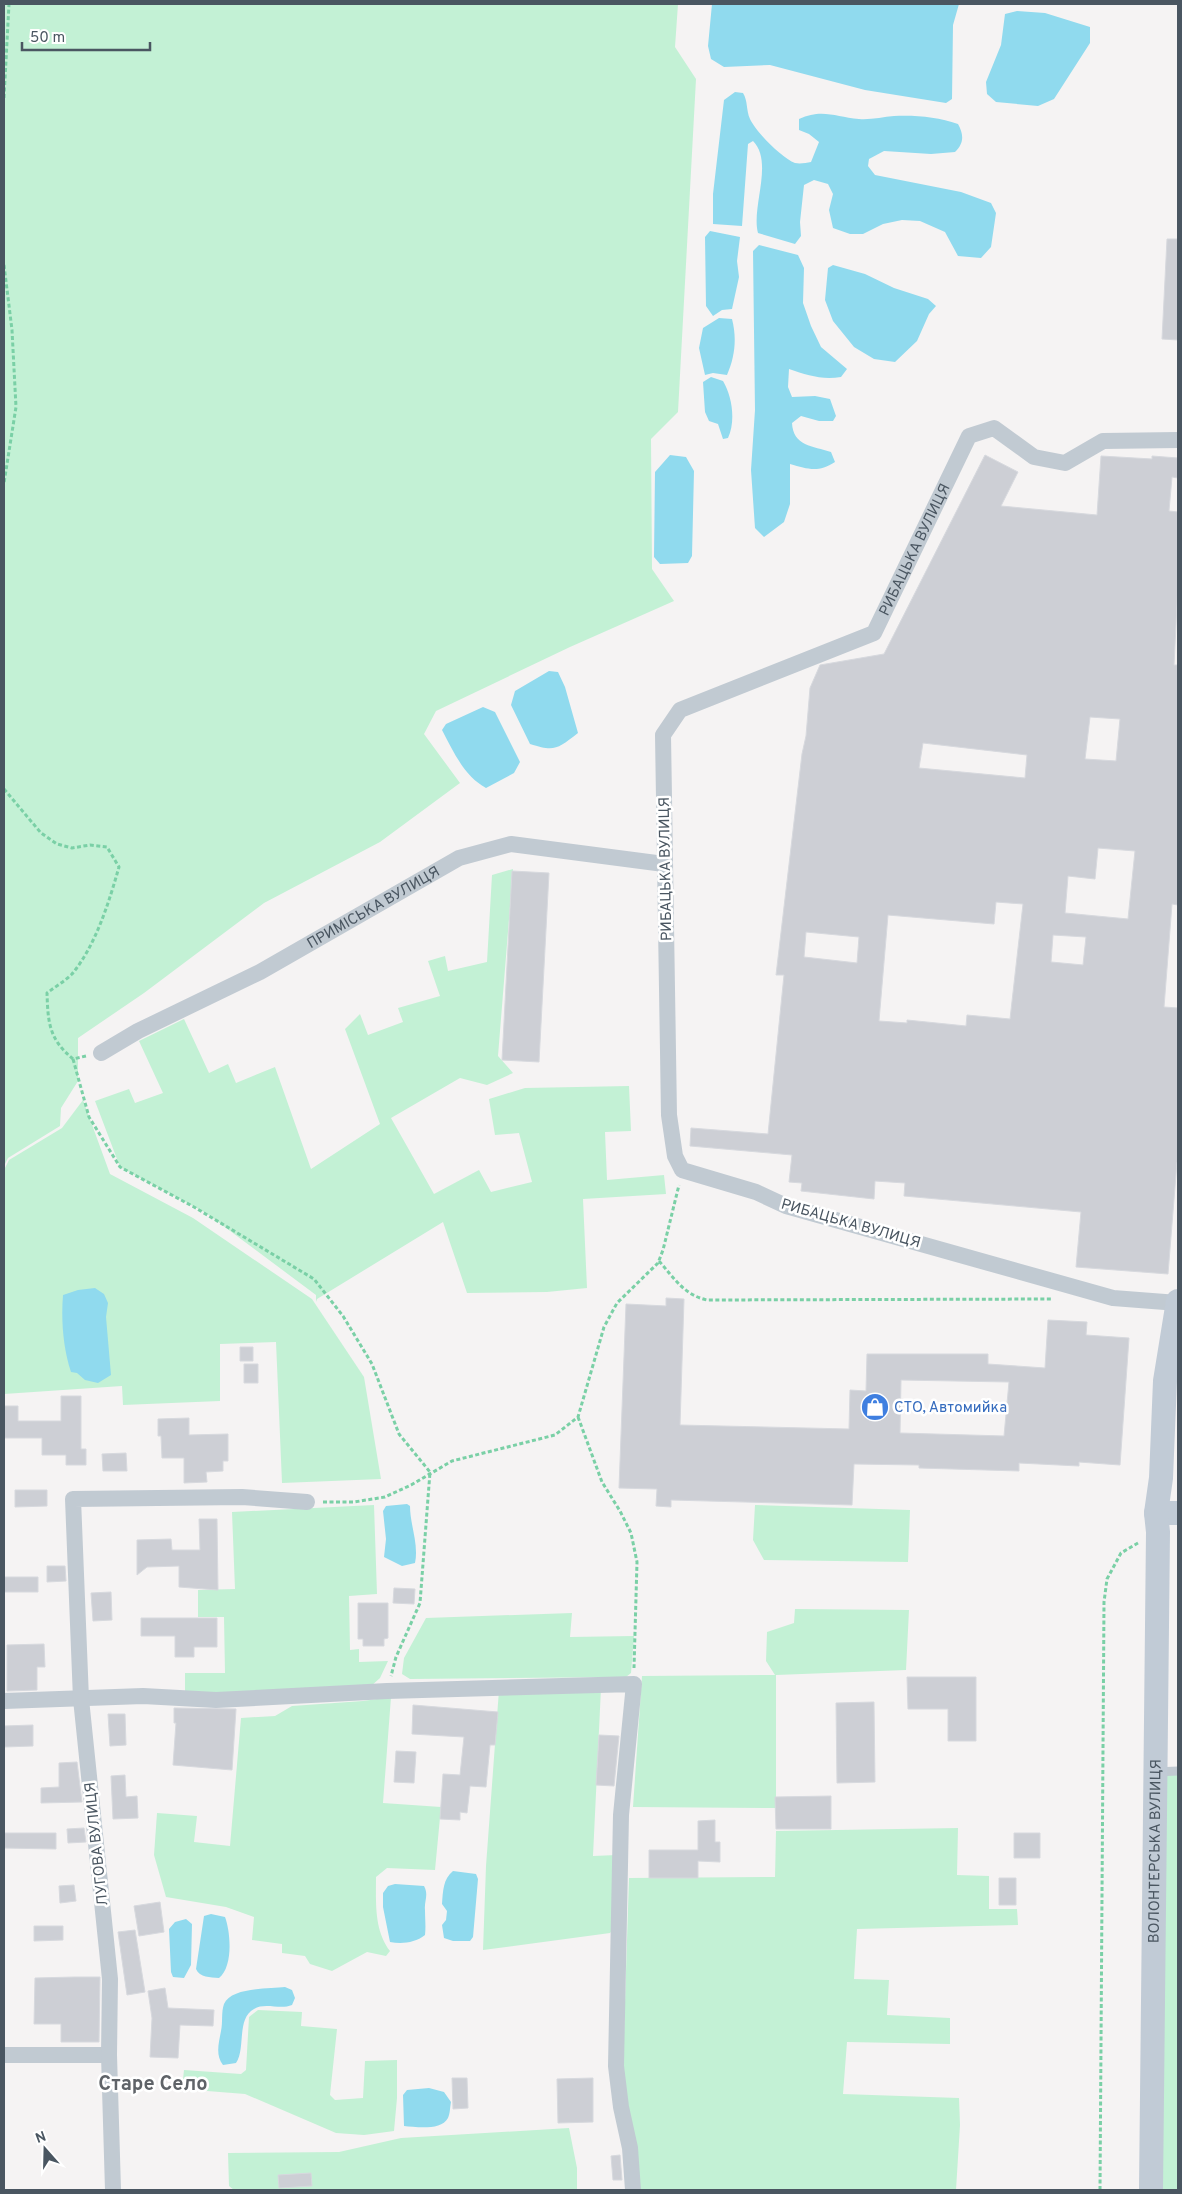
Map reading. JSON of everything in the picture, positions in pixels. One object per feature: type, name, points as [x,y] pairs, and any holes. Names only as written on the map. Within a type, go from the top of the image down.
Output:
[{"type":"street","name":"РИБАЦЬКА ВУЛИЦЯ","points":[[1178,440],[1103,441],[1066,464],[1034,457],[994,428],[969,436],[874,632],[680,710],[663,736],[669,1115],[675,1156],[682,1170],[756,1192],[786,1206],[1113,1298],[1178,1302]]},
{"type":"street","name":"ПРИМІСЬКА ВУЛИЦЯ","points":[[101,1052],[138,1031],[260,972],[459,858],[511,844],[664,864]]},
{"type":"street","name":"ВОЛОНТЕРСЬКА ВУЛИЦЯ","points":[[1151,2190],[1155,1772],[1164,1519],[1161,1478],[1165,1381],[1178,1302]]},
{"type":"street","name":"ЛУГОВА ВУЛИЦЯ","points":[[113,2190],[109,2055],[110,1979],[81,1699],[73,1499],[242,1497],[307,1502]]},
{"type":"street","points":[[4,1701],[143,1696],[216,1700],[634,1684],[621,1816],[616,2066],[621,2108],[630,2148],[633,2190]]},
{"type":"street","points":[[4,2055],[109,2055]]},
{"type":"lane","points":[[1155,1772],[1178,1771]]},
{"type":"path","points":[[4,98],[9,4]]},
{"type":"path","points":[[4,265],[12,330],[16,407],[4,483]]},
{"type":"path","points":[[4,789],[41,833],[57,844],[72,848],[90,845],[107,847],[118,866],[112,894],[94,937],[71,974],[47,993],[48,1022],[60,1048],[73,1059],[89,1117],[120,1167],[203,1212],[314,1279],[343,1316],[372,1364],[399,1434],[430,1472],[420,1603],[396,1657],[387,1692]]},
{"type":"path","points":[[73,1059],[101,1052]]},
{"type":"path","points":[[307,1502],[354,1502],[385,1496],[411,1485],[430,1472],[452,1461],[555,1435],[578,1416],[604,1327],[617,1303],[652,1271],[659,1262],[682,1170]]},
{"type":"path","points":[[659,1262],[686,1292],[696,1298],[708,1300],[1060,1299]]},
{"type":"path","points":[[578,1416],[602,1482],[631,1532],[636,1562],[634,1684]]},
{"type":"path","points":[[1100,2190],[1104,1602],[1107,1579],[1121,1553],[1164,1519]]},
{"type":"green space","points":[[4,4],[678,4],[675,47],[696,79],[678,412],[651,439],[652,569],[674,601],[570,647],[436,711],[424,734],[460,783],[380,842],[264,903],[144,993],[78,1038],[78,1081],[61,1108],[60,1126],[8,1158],[4,1166]]},
{"type":"green space","points":[[513,869],[498,1056],[513,1073],[487,1085],[460,1078],[391,1118],[434,1194],[479,1170],[491,1192],[532,1182],[519,1133],[495,1135],[489,1099],[525,1088],[629,1086],[631,1131],[605,1132],[607,1180],[664,1175],[666,1194],[583,1199],[587,1288],[547,1292],[467,1293],[443,1222],[317,1299],[316,1302],[316,1295],[206,1213],[120,1167],[95,1101],[129,1089],[135,1103],[163,1093],[139,1041],[184,1019],[209,1073],[228,1064],[236,1083],[275,1067],[311,1169],[380,1124],[345,1029],[360,1014],[368,1035],[403,1022],[398,1008],[440,996],[428,961],[445,956],[448,971],[487,962],[492,875]]},
{"type":"green space","points":[[83,1100],[110,1174],[193,1218],[312,1299],[364,1377],[381,1479],[282,1483],[276,1342],[220,1344],[220,1401],[123,1405],[122,1386],[4,1394],[4,1170],[9,1160],[62,1128]]},
{"type":"green space","points":[[374,1505],[377,1594],[349,1596],[350,1650],[359,1649],[359,1662],[388,1661],[380,1678],[370,1687],[185,1694],[185,1673],[225,1673],[224,1617],[198,1617],[198,1590],[235,1589],[232,1512]]},
{"type":"green space","points":[[755,1505],[910,1510],[908,1562],[764,1560],[753,1540]]},
{"type":"green space","points":[[795,1609],[909,1610],[906,1670],[776,1675],[776,1808],[633,1807],[642,1676],[775,1675],[766,1661],[767,1632],[794,1623]]},
{"type":"green space","points":[[572,1613],[570,1637],[634,1636],[631,1673],[626,1677],[410,1679],[402,1674],[404,1658],[426,1618]]},
{"type":"green space","points":[[601,1688],[593,1856],[617,1855],[615,1927],[610,1933],[483,1950],[486,1866],[499,1690]]},
{"type":"green space","points":[[391,1697],[383,1803],[441,1807],[435,1870],[387,1868],[376,1877],[377,1916],[381,1934],[390,1951],[386,1956],[367,1952],[332,1971],[310,1964],[305,1956],[282,1953],[282,1944],[252,1940],[254,1917],[226,1907],[166,1897],[154,1855],[157,1813],[197,1816],[194,1842],[230,1846],[241,1718],[275,1716],[292,1706]]},
{"type":"green space","points":[[1178,1771],[1178,2190],[1151,2190],[1155,1772]]},
{"type":"green space","points":[[958,1828],[957,1875],[989,1876],[989,1909],[1017,1909],[1018,1925],[857,1929],[854,1979],[889,1980],[887,2015],[950,2018],[950,2044],[847,2042],[843,2094],[959,2098],[960,2125],[956,2190],[639,2190],[623,2065],[629,1878],[775,1877],[776,1831]]},
{"type":"green space","points":[[258,2010],[302,2012],[301,2026],[337,2029],[330,2095],[335,2100],[363,2098],[365,2061],[397,2060],[397,2098],[394,2131],[364,2135],[336,2133],[245,2094],[182,2089],[184,2070],[241,2074],[246,2070],[249,2017]]},
{"type":"green space","points":[[569,2128],[577,2168],[577,2190],[234,2190],[229,2186],[228,2153],[339,2152],[401,2138]]},
{"type":"water","points":[[712,4],[959,4],[953,25],[952,99],[946,103],[865,90],[770,65],[724,67],[711,59],[708,46]]},
{"type":"water","points":[[1017,11],[1045,13],[1090,27],[1090,43],[1054,99],[1038,106],[996,102],[987,94],[986,82],[1001,45],[1005,14]]},
{"type":"water","points":[[735,92],[743,93],[750,119],[763,137],[783,156],[795,163],[811,162],[819,142],[809,134],[799,130],[799,119],[815,114],[863,119],[919,116],[958,124],[962,139],[955,152],[931,154],[884,151],[869,159],[868,166],[875,175],[961,192],[991,203],[996,213],[991,247],[981,258],[958,256],[945,232],[920,221],[902,220],[883,224],[863,234],[850,234],[833,228],[829,210],[833,194],[828,184],[814,180],[804,185],[800,222],[801,236],[795,244],[758,233],[757,211],[762,161],[759,150],[753,141],[748,144],[742,226],[713,224],[713,194],[724,100]]},
{"type":"water","points":[[710,231],[740,237],[737,261],[739,277],[732,309],[722,310],[713,316],[706,306],[705,237]]},
{"type":"water","points":[[759,245],[798,255],[804,268],[803,303],[811,326],[821,347],[847,369],[841,377],[827,378],[789,369],[788,387],[792,397],[815,396],[830,399],[836,416],[833,421],[819,421],[801,416],[792,423],[793,431],[800,441],[805,444],[831,452],[835,462],[818,469],[790,464],[790,504],[784,522],[764,537],[755,528],[751,470],[755,410],[753,251]]},
{"type":"water","points":[[833,265],[865,274],[894,288],[928,299],[936,306],[929,314],[917,341],[895,362],[874,359],[854,347],[833,321],[825,300],[828,268]]},
{"type":"water","points":[[719,318],[732,319],[735,340],[732,361],[727,375],[713,373],[705,375],[699,348],[703,328]]},
{"type":"water","points":[[711,377],[723,381],[731,401],[732,424],[728,438],[723,439],[718,424],[709,421],[705,412],[703,382]]},
{"type":"water","points":[[670,455],[686,457],[694,471],[692,556],[688,563],[660,564],[654,557],[655,472]]},
{"type":"water","points":[[549,671],[558,672],[565,687],[578,733],[556,748],[545,748],[530,744],[511,705],[515,691]]},
{"type":"water","points":[[483,707],[495,712],[520,762],[514,773],[486,788],[465,770],[442,730],[446,724]]},
{"type":"water","points":[[95,1288],[104,1294],[108,1303],[106,1317],[111,1375],[98,1383],[85,1380],[77,1373],[71,1372],[64,1344],[62,1314],[63,1295],[78,1290]]},
{"type":"water","points":[[407,1504],[410,1506],[416,1556],[415,1563],[402,1566],[384,1557],[386,1539],[383,1511],[386,1506]]},
{"type":"water","points":[[453,1871],[476,1874],[478,1879],[473,1937],[470,1941],[453,1941],[444,1938],[442,1925],[446,1920],[447,1911],[442,1904],[443,1890],[447,1878]]},
{"type":"water","points":[[395,1884],[424,1886],[426,1895],[425,1935],[417,1940],[404,1943],[390,1942],[383,1907],[383,1893],[388,1886]]},
{"type":"water","points":[[211,1914],[225,1917],[229,1932],[229,1958],[224,1973],[219,1978],[203,1976],[196,1969],[204,1916]]},
{"type":"water","points":[[186,1919],[192,1924],[191,1965],[184,1978],[173,1977],[171,1972],[169,1929],[175,1922]]},
{"type":"water","points":[[285,1987],[292,1990],[295,1998],[292,2005],[258,2007],[248,2014],[243,2027],[239,2057],[236,2063],[223,2065],[219,2057],[218,2048],[222,2028],[223,2007],[228,1998],[234,1994],[251,1990]]},
{"type":"water","points":[[429,2088],[444,2092],[451,2102],[448,2118],[445,2122],[434,2127],[404,2126],[403,2095],[407,2090]]},
{"type":"building","points":[[1167,239],[1178,239],[1178,340],[1162,339]]},
{"type":"building","points":[[985,455],[1018,472],[1001,506],[1097,515],[1101,456],[1152,459],[1152,456],[1178,458],[1178,478],[1172,477],[1169,511],[1178,512],[1178,584],[1174,665],[1178,665],[1178,905],[1172,904],[1164,1007],[1178,1008],[1178,1162],[1168,1274],[1076,1267],[1081,1212],[904,1196],[905,1183],[875,1181],[874,1199],[801,1191],[802,1183],[789,1182],[792,1155],[690,1146],[691,1128],[768,1134],[784,975],[776,975],[802,754],[806,736],[810,688],[820,665],[884,654]],"holes":[[[1090,717],[1120,719],[1116,761],[1085,759]],[[923,743],[1027,755],[1025,778],[919,768]],[[1098,848],[1135,851],[1128,919],[1065,913],[1068,876],[1095,879]],[[996,902],[1023,904],[1010,1019],[967,1015],[966,1026],[907,1020],[907,1023],[879,1021],[888,915],[994,924]],[[806,932],[859,937],[857,963],[804,957]],[[1053,935],[1086,937],[1083,965],[1051,962]]]},
{"type":"building","points":[[512,871],[549,873],[539,1062],[502,1060]]},
{"type":"building","points":[[666,1298],[684,1299],[680,1425],[849,1429],[850,1390],[866,1391],[867,1354],[988,1354],[988,1364],[1045,1368],[1048,1320],[1087,1322],[1086,1335],[1129,1338],[1120,1465],[1079,1462],[1079,1466],[1019,1463],[1019,1471],[919,1468],[919,1465],[854,1464],[852,1505],[671,1500],[671,1507],[656,1506],[657,1489],[619,1488],[626,1304],[666,1306]],"holes":[[[901,1380],[1009,1382],[1004,1436],[900,1433]]]},
{"type":"building","points":[[240,1347],[253,1347],[253,1361],[240,1361]]},
{"type":"building","points":[[244,1364],[258,1364],[258,1383],[244,1383]]},
{"type":"building","points":[[61,1396],[81,1396],[81,1449],[86,1449],[86,1465],[66,1465],[66,1455],[42,1455],[42,1438],[4,1438],[4,1406],[18,1406],[18,1421],[61,1421]]},
{"type":"building","points":[[189,1418],[189,1435],[228,1434],[228,1461],[223,1461],[223,1471],[206,1472],[207,1482],[184,1483],[184,1458],[162,1458],[161,1436],[158,1436],[158,1419]]},
{"type":"building","points":[[126,1453],[127,1471],[103,1471],[102,1454]]},
{"type":"building","points":[[15,1490],[47,1490],[47,1506],[15,1507]]},
{"type":"building","points":[[199,1519],[217,1519],[218,1590],[179,1587],[179,1566],[147,1567],[137,1575],[137,1540],[171,1539],[172,1550],[200,1550]]},
{"type":"building","points":[[47,1566],[65,1566],[66,1581],[47,1582]]},
{"type":"building","points":[[4,1577],[38,1577],[38,1592],[4,1592]]},
{"type":"building","points":[[394,1588],[415,1589],[414,1604],[393,1603]]},
{"type":"building","points":[[111,1592],[112,1620],[93,1621],[91,1593]]},
{"type":"building","points":[[358,1603],[388,1603],[388,1638],[384,1639],[384,1646],[363,1646],[363,1639],[358,1639]]},
{"type":"building","points":[[141,1618],[217,1618],[217,1647],[194,1647],[194,1657],[175,1657],[175,1636],[141,1636]]},
{"type":"building","points":[[44,1644],[45,1667],[37,1667],[37,1690],[7,1691],[7,1645]]},
{"type":"building","points":[[907,1677],[976,1677],[976,1741],[948,1741],[948,1709],[908,1709]]},
{"type":"building","points":[[874,1702],[875,1782],[837,1783],[836,1703]]},
{"type":"building","points":[[413,1705],[498,1712],[495,1745],[490,1745],[486,1787],[470,1786],[467,1813],[460,1812],[460,1820],[440,1819],[443,1774],[460,1775],[464,1737],[412,1734]]},
{"type":"building","points":[[174,1708],[236,1709],[232,1770],[173,1765],[176,1723],[174,1723]]},
{"type":"building","points":[[108,1714],[125,1714],[126,1745],[110,1746]]},
{"type":"building","points":[[33,1725],[33,1746],[4,1747],[4,1726]]},
{"type":"building","points":[[599,1735],[619,1736],[614,1786],[596,1785]]},
{"type":"building","points":[[396,1751],[416,1752],[414,1783],[394,1782]]},
{"type":"building","points":[[77,1762],[82,1802],[41,1803],[41,1788],[59,1787],[59,1763]]},
{"type":"building","points":[[125,1775],[126,1797],[137,1796],[138,1818],[113,1819],[111,1776]]},
{"type":"building","points":[[831,1796],[831,1829],[776,1829],[775,1797]]},
{"type":"building","points":[[715,1820],[715,1842],[720,1842],[720,1862],[698,1861],[698,1878],[649,1878],[649,1850],[698,1850],[698,1821]]},
{"type":"building","points":[[84,1828],[86,1842],[68,1843],[67,1829]]},
{"type":"building","points":[[4,1833],[56,1833],[56,1849],[4,1848]]},
{"type":"building","points":[[1014,1833],[1040,1833],[1040,1858],[1014,1858]]},
{"type":"building","points":[[999,1878],[1016,1878],[1016,1905],[999,1905]]},
{"type":"building","points":[[74,1885],[76,1901],[60,1903],[59,1886]]},
{"type":"building","points":[[160,1902],[164,1932],[139,1936],[134,1906]]},
{"type":"building","points":[[34,1926],[63,1926],[63,1940],[34,1941]]},
{"type":"building","points":[[135,1930],[145,1992],[127,1995],[118,1932]]},
{"type":"building","points":[[100,1977],[99,2042],[61,2042],[61,2024],[34,2024],[35,1978]]},
{"type":"building","points":[[165,1988],[168,2008],[214,2010],[213,2026],[180,2025],[178,2058],[150,2057],[152,2018],[148,1991]]},
{"type":"building","points":[[452,2078],[467,2078],[468,2108],[453,2109]]},
{"type":"building","points":[[593,2078],[593,2122],[558,2123],[557,2079]]},
{"type":"building","points":[[620,2155],[622,2180],[613,2180],[611,2156]]},
{"type":"building","points":[[311,2173],[312,2186],[279,2188],[278,2175]]},
{"type":"place","name":"СТО, Автомийка","points":[[875,1407]]},
{"type":"district","name":"Старе Село","points":[[153,2083]]}]
